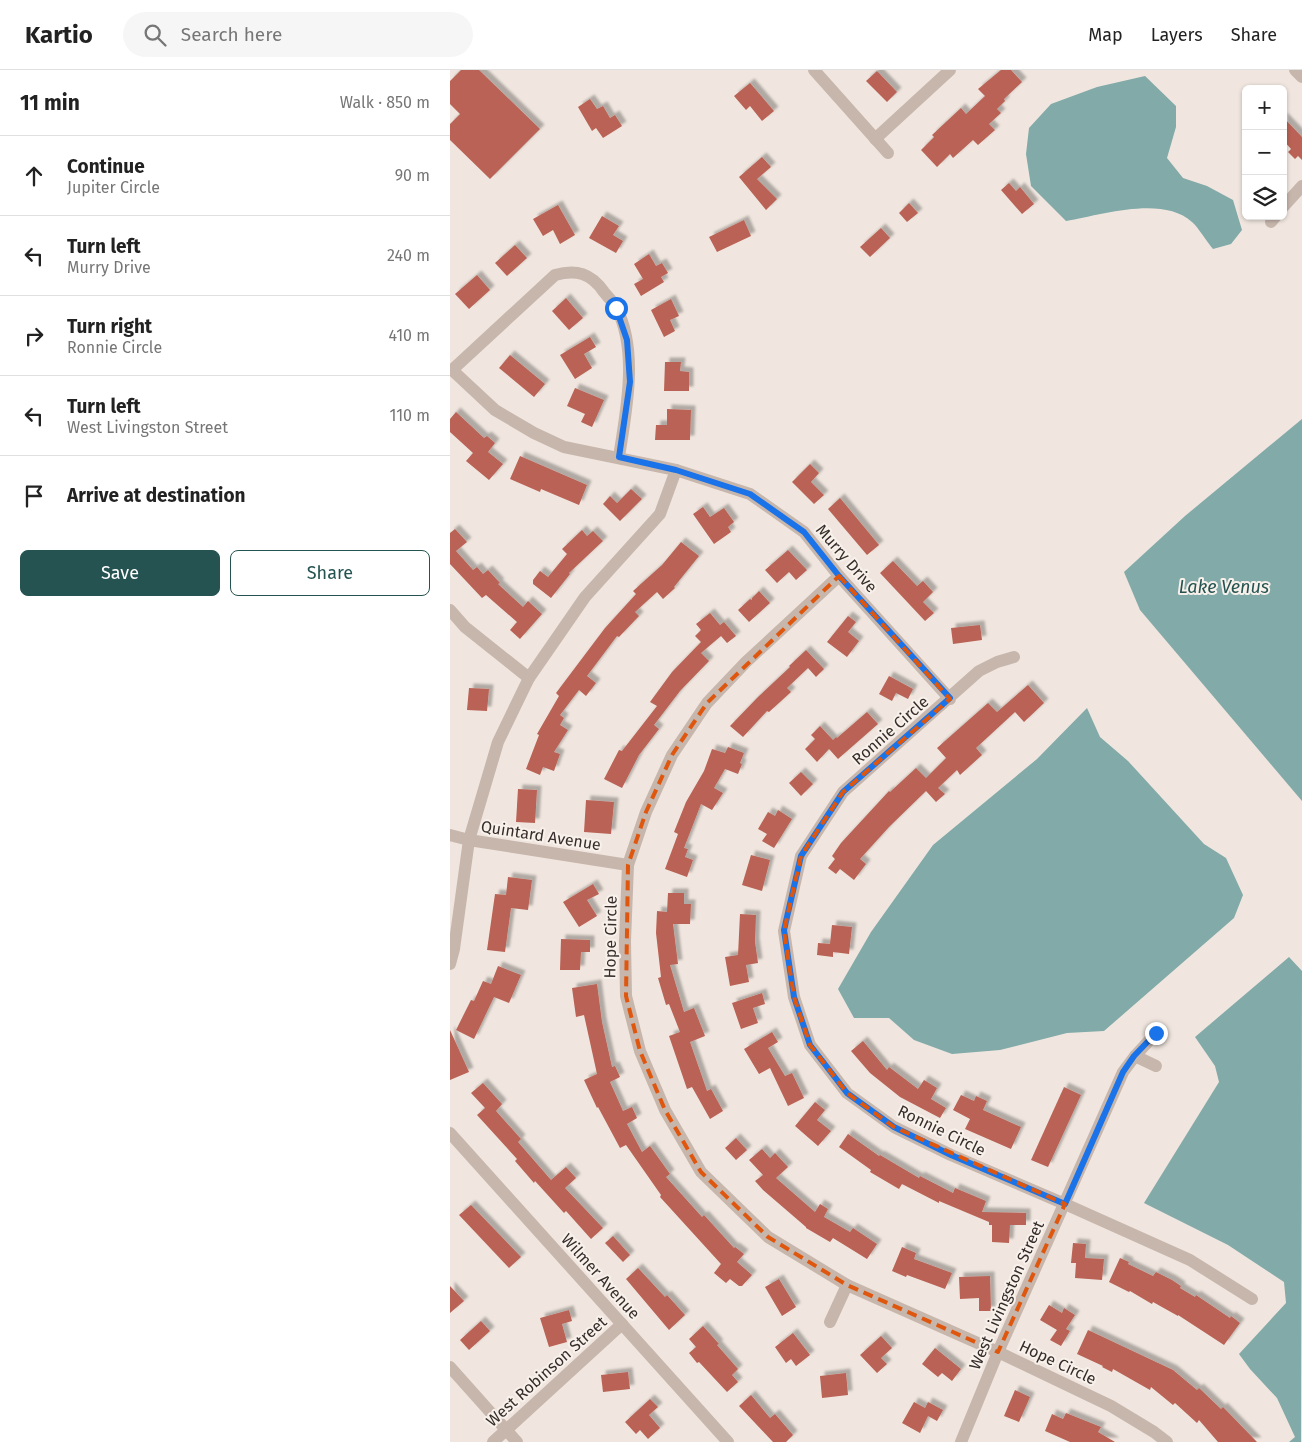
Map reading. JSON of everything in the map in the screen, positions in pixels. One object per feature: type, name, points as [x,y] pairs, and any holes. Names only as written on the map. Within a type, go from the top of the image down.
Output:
[{"type":"street","points":[[814,70],[888,153]]},
{"type":"street","points":[[875,139],[950,70]]},
{"type":"street","points":[[1295,70],[1302,77]]},
{"type":"street","points":[[1287,203],[1302,186]]},
{"type":"street","name":"Murry Drive","points":[[619,457],[630,382],[627,340],[616,308],[599,285],[580,272],[555,275],[452,370],[495,410],[534,433],[564,447],[676,470],[750,494],[804,532],[839,576],[950,698]]},
{"type":"street","points":[[450,964],[454,949],[469,840],[498,742],[529,678],[585,597],[660,514],[676,470]]},
{"type":"street","name":"Hope Circle","points":[[839,576],[746,662],[707,703],[672,755],[646,812],[628,865],[625,942],[626,996],[640,1051],[665,1110],[701,1172],[768,1236],[847,1285],[998,1352],[1111,1406],[1167,1442]]},
{"type":"street","points":[[450,610],[465,627],[529,678]]},
{"type":"street","name":"Ronnie Circle","points":[[1014,656],[979,671],[843,792],[801,856],[784,930],[794,997],[810,1045],[847,1093],[894,1127],[951,1155],[1190,1260],[1252,1298]]},
{"type":"street","name":"Quintard Avenue","points":[[450,835],[469,840],[628,865]]},
{"type":"street","name":"West Livingston Street","points":[[961,1442],[998,1352],[1123,1072],[1134,1056],[1156,1033]]},
{"type":"street","points":[[1134,1056],[1156,1066]]},
{"type":"street","name":"Wilmer Avenue","points":[[450,1132],[728,1442]]},
{"type":"street","points":[[830,1322],[847,1285]]},
{"type":"street","name":"West Robinson Street","points":[[493,1442],[622,1324]]},
{"type":"street","points":[[450,1367],[517,1442]]},
{"type":"highlighted area","points":[[839,576],[950,699],[843,792],[801,856],[784,931],[794,997],[810,1045],[847,1093],[894,1127],[1065,1204],[998,1352],[847,1285],[768,1237],[701,1172],[665,1110],[640,1051],[626,996],[628,865],[646,812],[672,755],[707,703]]},
{"type":"water","points":[[1145,76],[1176,106],[1176,127],[1167,158],[1183,178],[1207,186],[1233,200],[1242,230],[1231,244],[1213,249],[1192,222],[1180,214],[1165,210],[1149,208],[1131,209],[1066,221],[1031,186],[1026,154],[1029,128],[1051,104],[1097,87]]},
{"type":"water","name":"Lake Venus","points":[[1302,419],[1302,801],[1140,610],[1124,572],[1185,516]]},
{"type":"water","points":[[1087,708],[1100,737],[1128,761],[1204,844],[1226,858],[1243,895],[1234,918],[1104,1031],[1067,1033],[1000,1050],[952,1054],[914,1040],[889,1018],[854,1018],[838,989],[871,932],[933,845],[1037,759]]},
{"type":"water","points":[[1289,957],[1302,971],[1301,1442],[1289,1442],[1295,1437],[1277,1398],[1239,1354],[1286,1303],[1284,1282],[1228,1245],[1144,1203],[1219,1082],[1215,1066],[1195,1037]]},
{"type":"building","points":[[461,70],[479,70],[540,129],[490,179],[450,140],[450,124],[460,114],[450,104],[450,81]]},
{"type":"building","points":[[1001,70],[1011,70],[1022,82],[1004,99],[1005,101],[997,109],[1001,113],[989,124],[995,130],[978,145],[973,140],[953,158],[950,154],[937,167],[921,150],[934,137],[932,135],[961,108],[966,114],[985,96],[978,89]]},
{"type":"building","points":[[877,71],[897,92],[887,102],[866,81]]},
{"type":"building","points":[[750,83],[774,111],[762,121],[750,106],[746,110],[734,96]]},
{"type":"building","points":[[590,99],[597,109],[603,106],[610,118],[615,115],[622,126],[603,138],[596,128],[592,131],[578,107]]},
{"type":"building","points":[[1287,121],[1302,137],[1302,160],[1298,156],[1295,159],[1288,152],[1291,149],[1287,144]]},
{"type":"building","points":[[762,157],[771,167],[757,179],[777,199],[766,210],[739,177]]},
{"type":"building","points":[[1009,183],[1016,191],[1020,187],[1034,204],[1022,214],[1001,190]]},
{"type":"building","points":[[909,203],[918,213],[907,222],[899,213]]},
{"type":"building","points":[[558,205],[575,235],[560,244],[553,230],[543,236],[533,219]]},
{"type":"building","points":[[602,216],[619,226],[613,235],[623,241],[616,253],[589,238]]},
{"type":"building","points":[[744,220],[751,236],[717,252],[709,237]]},
{"type":"building","points":[[881,228],[890,238],[870,257],[860,247]]},
{"type":"building","points":[[515,245],[527,258],[507,276],[495,263]]},
{"type":"building","points":[[649,254],[656,266],[662,263],[668,273],[661,277],[664,282],[641,296],[634,284],[643,279],[634,264]]},
{"type":"building","points":[[477,275],[490,290],[469,309],[455,294]]},
{"type":"building","points":[[566,298],[583,318],[569,330],[552,311]]},
{"type":"building","points":[[671,299],[679,316],[670,320],[675,331],[664,337],[651,310]]},
{"type":"building","points":[[590,337],[596,347],[584,354],[592,368],[575,379],[560,355]]},
{"type":"building","points":[[510,355],[545,384],[534,397],[499,368]]},
{"type":"building","points":[[665,362],[681,362],[680,371],[689,372],[689,391],[664,391]]},
{"type":"building","points":[[575,388],[604,400],[592,427],[581,422],[585,414],[567,406]]},
{"type":"building","points":[[667,409],[691,410],[690,440],[655,440],[656,425],[667,425]]},
{"type":"building","points":[[456,412],[484,438],[487,436],[495,443],[488,452],[503,464],[489,480],[466,461],[473,453],[450,432],[450,419]]},
{"type":"building","points":[[520,456],[587,485],[579,505],[541,489],[540,492],[510,479]]},
{"type":"building","points":[[810,464],[819,473],[811,482],[824,495],[814,504],[792,482]]},
{"type":"building","points":[[631,489],[642,499],[620,521],[603,504],[610,496],[617,503]]},
{"type":"building","points":[[840,498],[879,545],[867,555],[828,509]]},
{"type":"building","points":[[703,507],[710,517],[724,508],[734,522],[728,527],[731,532],[714,544],[693,514]]},
{"type":"building","points":[[455,529],[467,542],[456,551],[473,570],[477,567],[483,574],[488,570],[500,583],[498,584],[523,607],[528,601],[542,614],[520,639],[510,630],[517,622],[486,595],[482,598],[450,564],[450,533]]},
{"type":"building","points":[[582,530],[587,536],[593,531],[603,541],[569,573],[551,598],[533,584],[533,580],[540,571],[548,577],[567,554],[562,549]]},
{"type":"building","points":[[681,542],[699,556],[675,588],[663,599],[657,592],[635,612],[639,616],[619,637],[617,636],[587,676],[596,683],[586,696],[579,690],[560,715],[564,718],[560,725],[568,730],[554,752],[560,754],[554,771],[543,767],[540,775],[526,769],[539,735],[537,734],[559,696],[556,693],[605,628],[636,594],[633,591],[662,565]]},
{"type":"building","points":[[788,550],[807,570],[796,580],[789,572],[777,583],[765,570]]},
{"type":"building","points":[[893,561],[917,586],[923,581],[933,592],[923,602],[934,613],[925,621],[880,573]]},
{"type":"building","points":[[759,591],[770,603],[749,622],[738,610],[750,599],[752,600]]},
{"type":"building","points":[[710,613],[720,625],[724,622],[736,636],[727,643],[721,636],[701,653],[709,661],[680,691],[654,725],[659,729],[639,755],[622,788],[604,779],[619,750],[622,751],[657,706],[650,702],[672,672],[701,642],[695,636],[701,630],[696,624]]},
{"type":"building","points":[[848,616],[856,622],[848,632],[859,641],[847,657],[827,642]]},
{"type":"building","points":[[980,625],[982,640],[953,644],[951,628]]},
{"type":"building","points":[[806,650],[824,669],[816,677],[808,668],[787,688],[791,692],[769,712],[767,711],[743,737],[730,726],[789,666]]},
{"type":"building","points":[[889,676],[913,689],[908,699],[896,693],[892,701],[879,694]]},
{"type":"building","points":[[1028,685],[1044,703],[1024,722],[1015,712],[976,748],[982,755],[960,775],[957,770],[938,788],[945,794],[936,802],[926,791],[860,859],[866,864],[854,880],[840,869],[836,874],[828,868],[835,859],[832,856],[841,843],[889,791],[916,768],[926,778],[946,758],[937,748],[988,703],[997,712]]},
{"type":"building","points":[[469,688],[489,689],[487,711],[467,710]]},
{"type":"building","points":[[867,712],[878,724],[838,759],[829,749],[817,762],[805,749],[815,739],[811,735],[820,726],[833,740]]},
{"type":"building","points":[[728,747],[744,753],[740,763],[742,764],[738,774],[725,769],[714,788],[723,793],[712,810],[701,804],[684,848],[688,849],[685,857],[693,860],[687,877],[665,869],[678,834],[674,832],[686,802],[704,771],[712,749],[725,753]]},
{"type":"building","points":[[801,772],[813,784],[801,796],[789,783]]},
{"type":"building","points":[[518,789],[537,790],[535,823],[516,822]]},
{"type":"building","points":[[586,800],[614,802],[611,834],[584,832]]},
{"type":"building","points":[[778,810],[792,819],[774,848],[762,841],[767,834],[758,829],[768,812],[775,816]]},
{"type":"building","points":[[751,855],[770,860],[762,891],[742,885]]},
{"type":"building","points":[[508,877],[532,880],[528,910],[511,908],[505,952],[487,950],[495,894],[506,895]]},
{"type":"building","points":[[593,884],[599,894],[587,900],[597,916],[579,927],[563,902]]},
{"type":"building","points":[[668,893],[684,893],[684,904],[691,904],[690,924],[673,924],[678,964],[670,965],[684,1012],[694,1008],[705,1036],[690,1042],[707,1091],[711,1089],[723,1111],[710,1119],[692,1087],[687,1089],[669,1036],[680,1032],[669,1004],[666,1005],[658,978],[661,977],[656,933],[657,911],[667,912]]},
{"type":"building","points":[[740,914],[756,915],[755,942],[758,963],[746,965],[749,982],[730,986],[725,957],[738,955]]},
{"type":"building","points":[[832,925],[852,927],[849,954],[833,952],[833,957],[817,955],[818,943],[830,944]]},
{"type":"building","points":[[561,939],[590,940],[590,952],[581,952],[580,970],[560,970]]},
{"type":"building","points":[[498,966],[521,975],[509,1003],[494,997],[474,1039],[456,1030],[471,1000],[474,1001],[483,981],[491,984]]},
{"type":"building","points":[[597,984],[602,1022],[612,1067],[615,1066],[620,1077],[610,1082],[623,1111],[632,1107],[637,1118],[627,1124],[642,1152],[650,1146],[670,1174],[666,1177],[702,1217],[704,1215],[734,1248],[744,1254],[737,1262],[752,1275],[742,1286],[739,1286],[730,1279],[726,1283],[714,1273],[721,1264],[660,1197],[661,1195],[626,1145],[620,1148],[597,1108],[584,1080],[597,1074],[584,1015],[576,1017],[572,988]]},
{"type":"building","points":[[762,993],[765,1004],[753,1008],[758,1023],[741,1029],[732,1003]]},
{"type":"building","points":[[450,1030],[469,1072],[450,1080]]},
{"type":"building","points":[[772,1032],[778,1042],[768,1048],[785,1076],[792,1073],[804,1098],[788,1106],[770,1068],[759,1074],[744,1049]]},
{"type":"building","points":[[863,1041],[887,1070],[889,1067],[918,1089],[924,1080],[937,1088],[931,1099],[946,1108],[940,1118],[900,1097],[870,1073],[851,1051]]},
{"type":"building","points":[[483,1083],[502,1104],[496,1111],[521,1139],[518,1142],[551,1180],[566,1167],[576,1178],[565,1188],[603,1228],[591,1239],[566,1211],[564,1213],[535,1181],[534,1183],[515,1161],[517,1159],[477,1115],[485,1108],[471,1093]]},
{"type":"building","points":[[1064,1087],[1081,1095],[1048,1167],[1031,1160]]},
{"type":"building","points":[[961,1095],[974,1101],[976,1096],[987,1101],[983,1110],[1021,1127],[1011,1149],[965,1129],[970,1119],[953,1110]]},
{"type":"building","points":[[815,1102],[825,1110],[817,1120],[831,1131],[818,1146],[795,1126]]},
{"type":"building","points":[[848,1134],[879,1156],[919,1178],[920,1176],[953,1193],[955,1188],[986,1201],[982,1212],[1026,1213],[1026,1225],[1010,1225],[1009,1243],[992,1242],[992,1225],[989,1225],[989,1222],[939,1201],[939,1203],[902,1184],[899,1189],[870,1172],[871,1170],[839,1147]]},
{"type":"building","points":[[736,1138],[747,1150],[736,1160],[725,1148]]},
{"type":"building","points":[[762,1149],[770,1158],[775,1153],[788,1167],[776,1178],[815,1212],[820,1204],[828,1209],[824,1217],[850,1232],[853,1228],[877,1244],[867,1259],[833,1238],[830,1242],[806,1228],[763,1190],[755,1181],[763,1175],[749,1160]]},
{"type":"building","points":[[471,1205],[521,1257],[509,1268],[459,1215]]},
{"type":"building","points":[[613,1236],[630,1255],[623,1262],[605,1243]]},
{"type":"building","points":[[1073,1243],[1086,1244],[1085,1258],[1104,1259],[1102,1280],[1075,1278],[1076,1263],[1071,1263]]},
{"type":"building","points":[[902,1247],[916,1253],[914,1259],[952,1273],[945,1289],[892,1271]]},
{"type":"building","points":[[1120,1258],[1153,1276],[1156,1272],[1172,1280],[1181,1286],[1180,1288],[1195,1297],[1196,1295],[1240,1323],[1224,1345],[1178,1315],[1109,1282]]},
{"type":"building","points":[[638,1268],[685,1315],[669,1330],[626,1279]]},
{"type":"building","points":[[990,1276],[991,1311],[979,1311],[979,1298],[960,1299],[959,1277]]},
{"type":"building","points":[[779,1279],[796,1307],[782,1316],[765,1287]]},
{"type":"building","points":[[450,1286],[464,1301],[450,1313]]},
{"type":"building","points":[[1049,1305],[1062,1313],[1064,1308],[1075,1315],[1066,1329],[1070,1331],[1061,1346],[1050,1340],[1057,1330],[1040,1320]]},
{"type":"building","points":[[569,1310],[572,1321],[562,1324],[567,1342],[549,1347],[540,1318]]},
{"type":"building","points":[[481,1321],[490,1331],[469,1350],[460,1340]]},
{"type":"building","points":[[703,1326],[738,1369],[732,1375],[738,1382],[727,1392],[689,1353],[696,1347],[689,1339]]},
{"type":"building","points":[[1088,1330],[1173,1370],[1197,1390],[1199,1388],[1221,1409],[1223,1407],[1257,1442],[1218,1442],[1199,1420],[1197,1423],[1175,1403],[1173,1405],[1151,1387],[1150,1390],[1113,1369],[1112,1372],[1077,1354]]},
{"type":"building","points":[[793,1333],[810,1355],[796,1366],[791,1359],[786,1363],[775,1347]]},
{"type":"building","points":[[881,1336],[892,1348],[881,1358],[887,1364],[877,1373],[860,1355]]},
{"type":"building","points":[[935,1348],[961,1369],[952,1381],[942,1373],[938,1377],[922,1364]]},
{"type":"building","points":[[628,1372],[630,1389],[603,1392],[601,1375]]},
{"type":"building","points":[[846,1373],[848,1395],[822,1398],[820,1376]]},
{"type":"building","points":[[1015,1390],[1030,1397],[1019,1422],[1004,1416]]},
{"type":"building","points":[[751,1395],[770,1418],[775,1414],[793,1435],[786,1442],[773,1442],[739,1406]]},
{"type":"building","points":[[650,1399],[658,1407],[649,1415],[660,1428],[648,1439],[640,1430],[636,1434],[625,1422]]},
{"type":"building","points":[[914,1402],[925,1408],[928,1402],[943,1410],[937,1421],[928,1416],[920,1433],[902,1423]]},
{"type":"building","points":[[1066,1413],[1101,1427],[1098,1432],[1115,1442],[1070,1442],[1045,1431],[1052,1414],[1063,1419]]},
{"type":"route","points":[[616,308],[627,340],[630,382],[619,457],[676,470],[750,494],[804,532],[839,576],[950,698],[843,792],[801,856],[784,930],[794,997],[810,1045],[847,1093],[894,1127],[951,1155],[1065,1204],[1123,1072],[1134,1056],[1156,1033]]}]
